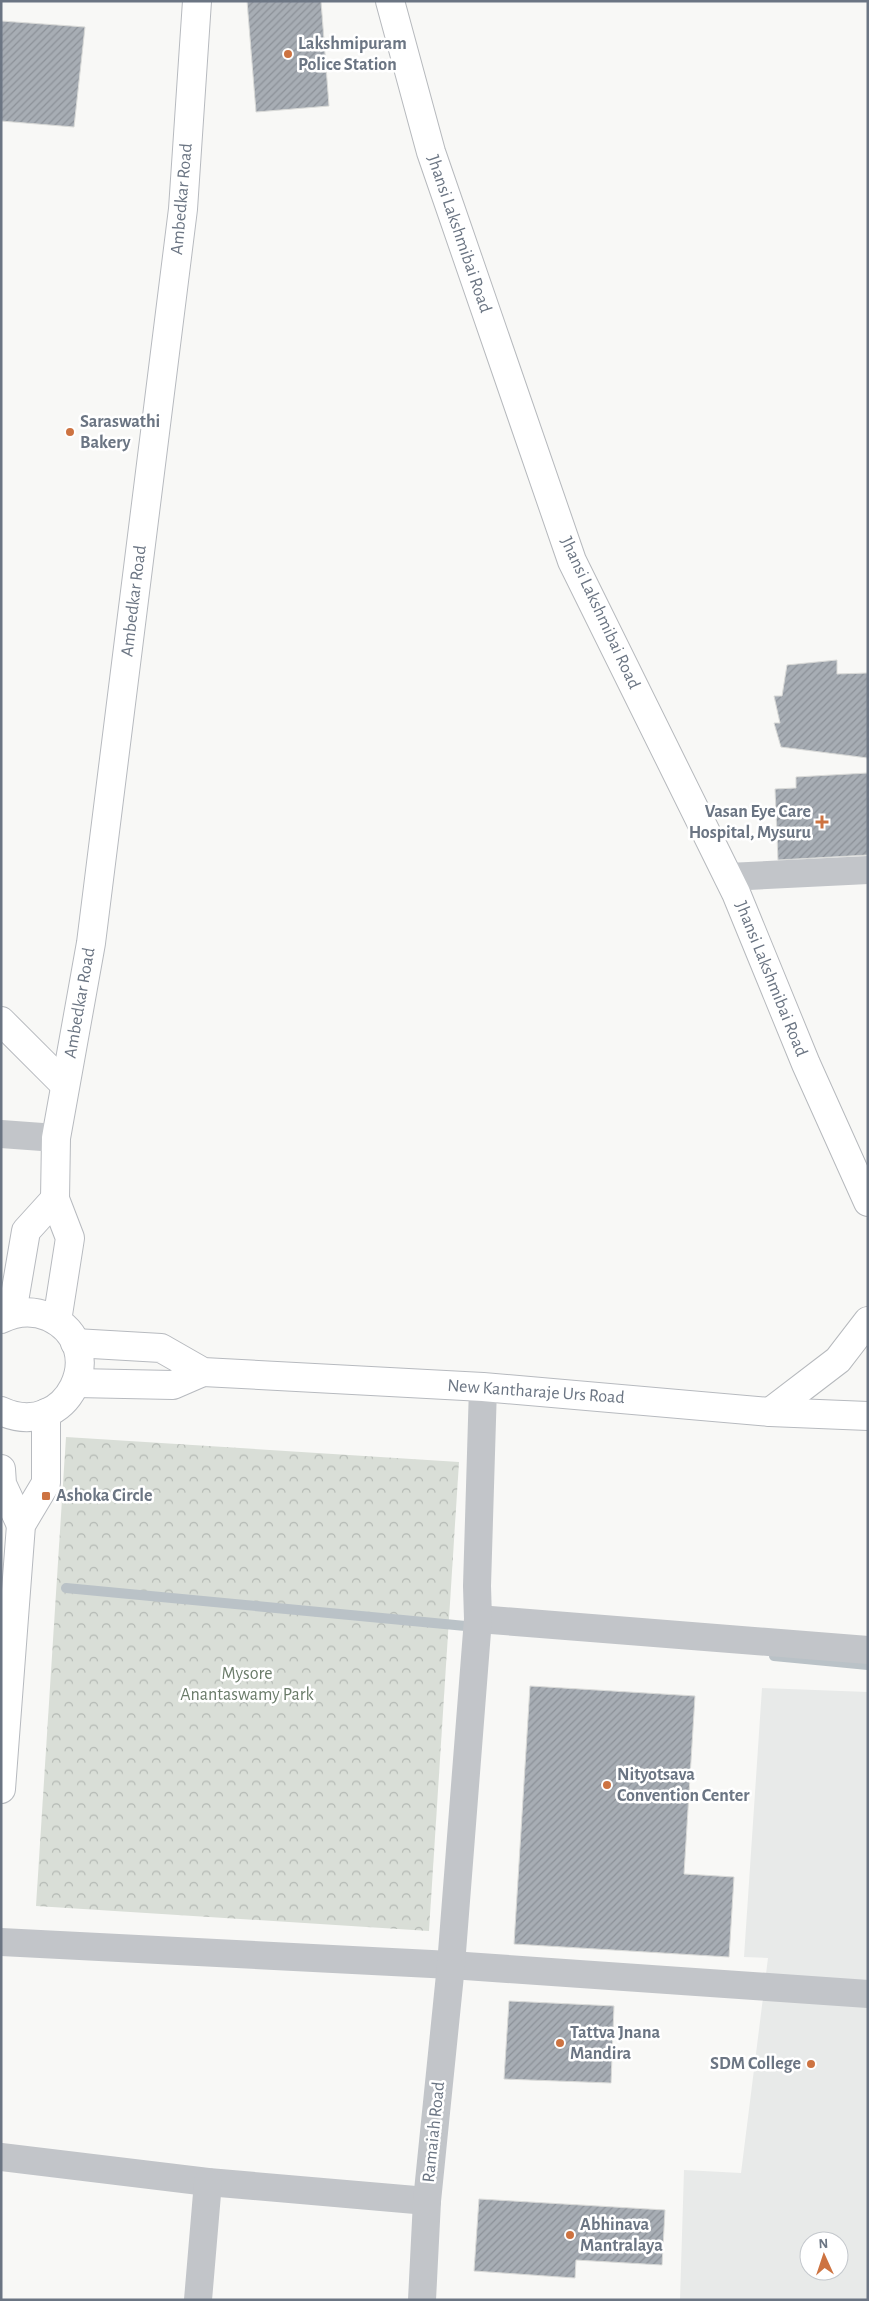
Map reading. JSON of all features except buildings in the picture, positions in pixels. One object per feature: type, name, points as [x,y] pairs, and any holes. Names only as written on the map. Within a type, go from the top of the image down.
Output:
[{"type":"main road","name":"Ambedkar Road","points":[[56,1320],[70,1238],[55,1199],[56,1138],[92,943],[181,218],[196,1]]},
{"type":"main road","name":"Jhansi Lakshmibai Road","points":[[390,1],[430,152],[572,561],[728,877],[806,1064],[868,1202]]},
{"type":"main road","points":[[1,1021],[65,1085]]},
{"type":"main road","points":[[1,1411],[22,1417],[34,1417],[46,1413],[59,1407],[69,1396],[76,1384],[79,1356],[75,1343],[70,1334],[56,1320],[42,1314],[27,1312],[7,1316],[10,1279],[26,1231],[55,1199]]},
{"type":"main road","points":[[770,1412],[838,1360],[868,1320]]},
{"type":"main road","name":"New Kantharaje Urs Road","points":[[75,1343],[161,1348],[203,1372]]},
{"type":"main road","name":"New Kantharaje Urs Road","points":[[76,1384],[173,1385],[203,1372],[483,1387],[770,1412],[868,1416]]},
{"type":"main road","points":[[1,1789],[21,1525],[46,1483],[46,1413]]},
{"type":"main road","points":[[1,1470],[2,1484],[21,1525]]},
{"type":"street","points":[[728,877],[868,870]]},
{"type":"street","points":[[1,1134],[56,1138]]},
{"type":"street","name":"Ramaiah Road","points":[[422,2300],[427,2201],[451,1965],[478,1619],[477,1586],[483,1387]]},
{"type":"street","points":[[478,1619],[868,1650]]},
{"type":"street","points":[[1,1942],[451,1965],[868,1994]]},
{"type":"street","points":[[1,2156],[208,2182],[427,2201]]},
{"type":"street","points":[[198,2300],[208,2182]]},
{"type":"shaded area","name":"SDM College","points":[[762,1688],[868,1692],[868,2300],[680,2300],[684,2170],[741,2173],[768,1958],[744,1957]]},
{"type":"green space","name":"Mysore Anantaswamy Park","points":[[66,1437],[459,1462],[429,1931],[36,1906]]},
{"type":"waterway","points":[[66,1588],[476,1627]]},
{"type":"waterway","points":[[774,1656],[868,1665]]},
{"type":"place","name":"Lakshmipuram Police Station","points":[[288,54]]},
{"type":"place","name":"Saraswathi Bakery","points":[[70,432]]},
{"type":"place","name":"Vasan Eye Care Hospital, Mysuru","points":[[822,822]]},
{"type":"place","name":"Ashoka Circle","points":[[46,1496]]},
{"type":"place","name":"Nityotsava Convention Center","points":[[607,1785]]},
{"type":"place","name":"Tattva Jnana Mandira","points":[[560,2043]]},
{"type":"place","name":"SDM College","points":[[811,2064]]},
{"type":"place","name":"Abhinava Mantralaya","points":[[570,2235]]}]
